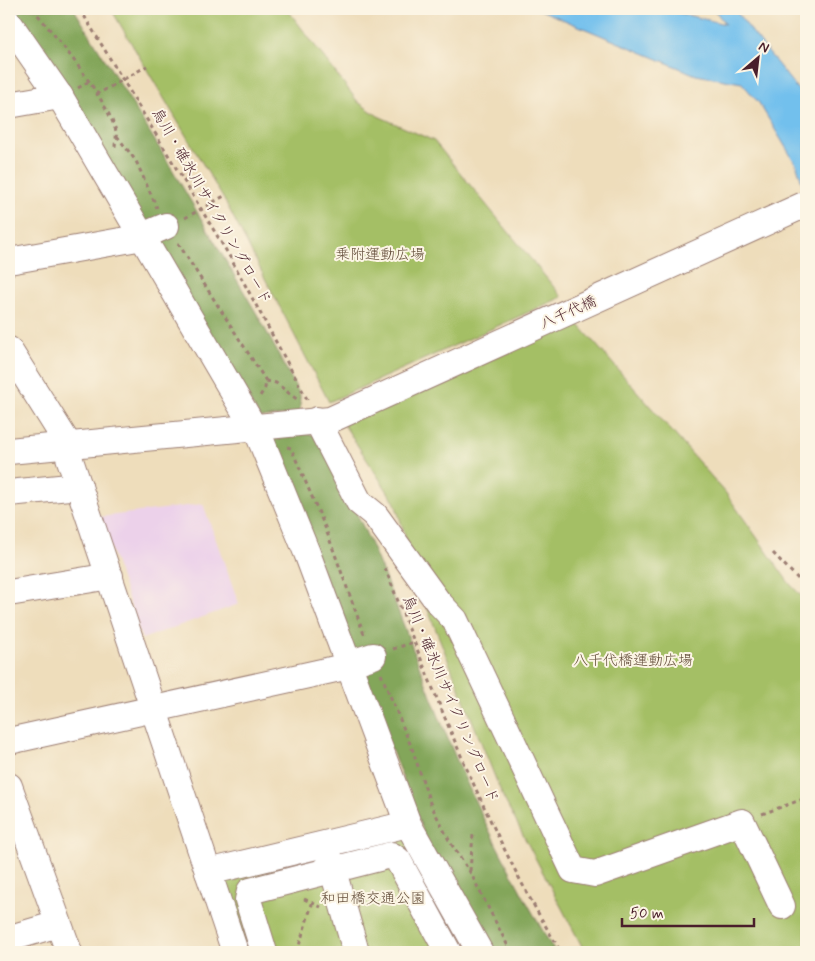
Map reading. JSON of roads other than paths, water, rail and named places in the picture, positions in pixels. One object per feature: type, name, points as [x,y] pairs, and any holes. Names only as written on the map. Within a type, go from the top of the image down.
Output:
[{"type":"street","points":[[9,23],[60,96],[264,449],[349,665],[408,824],[480,952]]},
{"type":"street","points":[[9,105],[60,96]]},
{"type":"street","name":"八千代橋","points":[[11,447],[68,444],[323,420],[806,204]]},
{"type":"street","points":[[9,261],[142,236],[163,220]]},
{"type":"street","points":[[9,350],[68,444],[69,457],[235,952]]},
{"type":"street","points":[[323,420],[359,502],[375,515],[438,602],[456,620],[573,870],[595,874],[742,822],[782,906]]},
{"type":"street","points":[[9,493],[79,486]]},
{"type":"street","points":[[9,592],[110,576]]},
{"type":"street","points":[[9,742],[154,711],[349,665],[373,656]]},
{"type":"street","points":[[9,786],[68,952]]},
{"type":"street","points":[[264,952],[248,900],[250,891],[408,824]]},
{"type":"street","points":[[208,872],[329,857],[395,856],[448,952]]},
{"type":"street","points":[[329,857],[356,952]]},
{"type":"street","points":[[14,937],[58,924]]},
{"type":"water","points":[[538,9],[662,9],[725,24],[714,9],[734,9],[806,100],[806,197],[797,166],[759,103],[742,83],[696,75]]},
{"type":"park label","name":"乗附運動広場","points":[[380,254]]},
{"type":"park label","name":"八千代橋運動広場","points":[[633,660]]},
{"type":"park label","name":"和田橋交通公園","points":[[373,898]]}]
